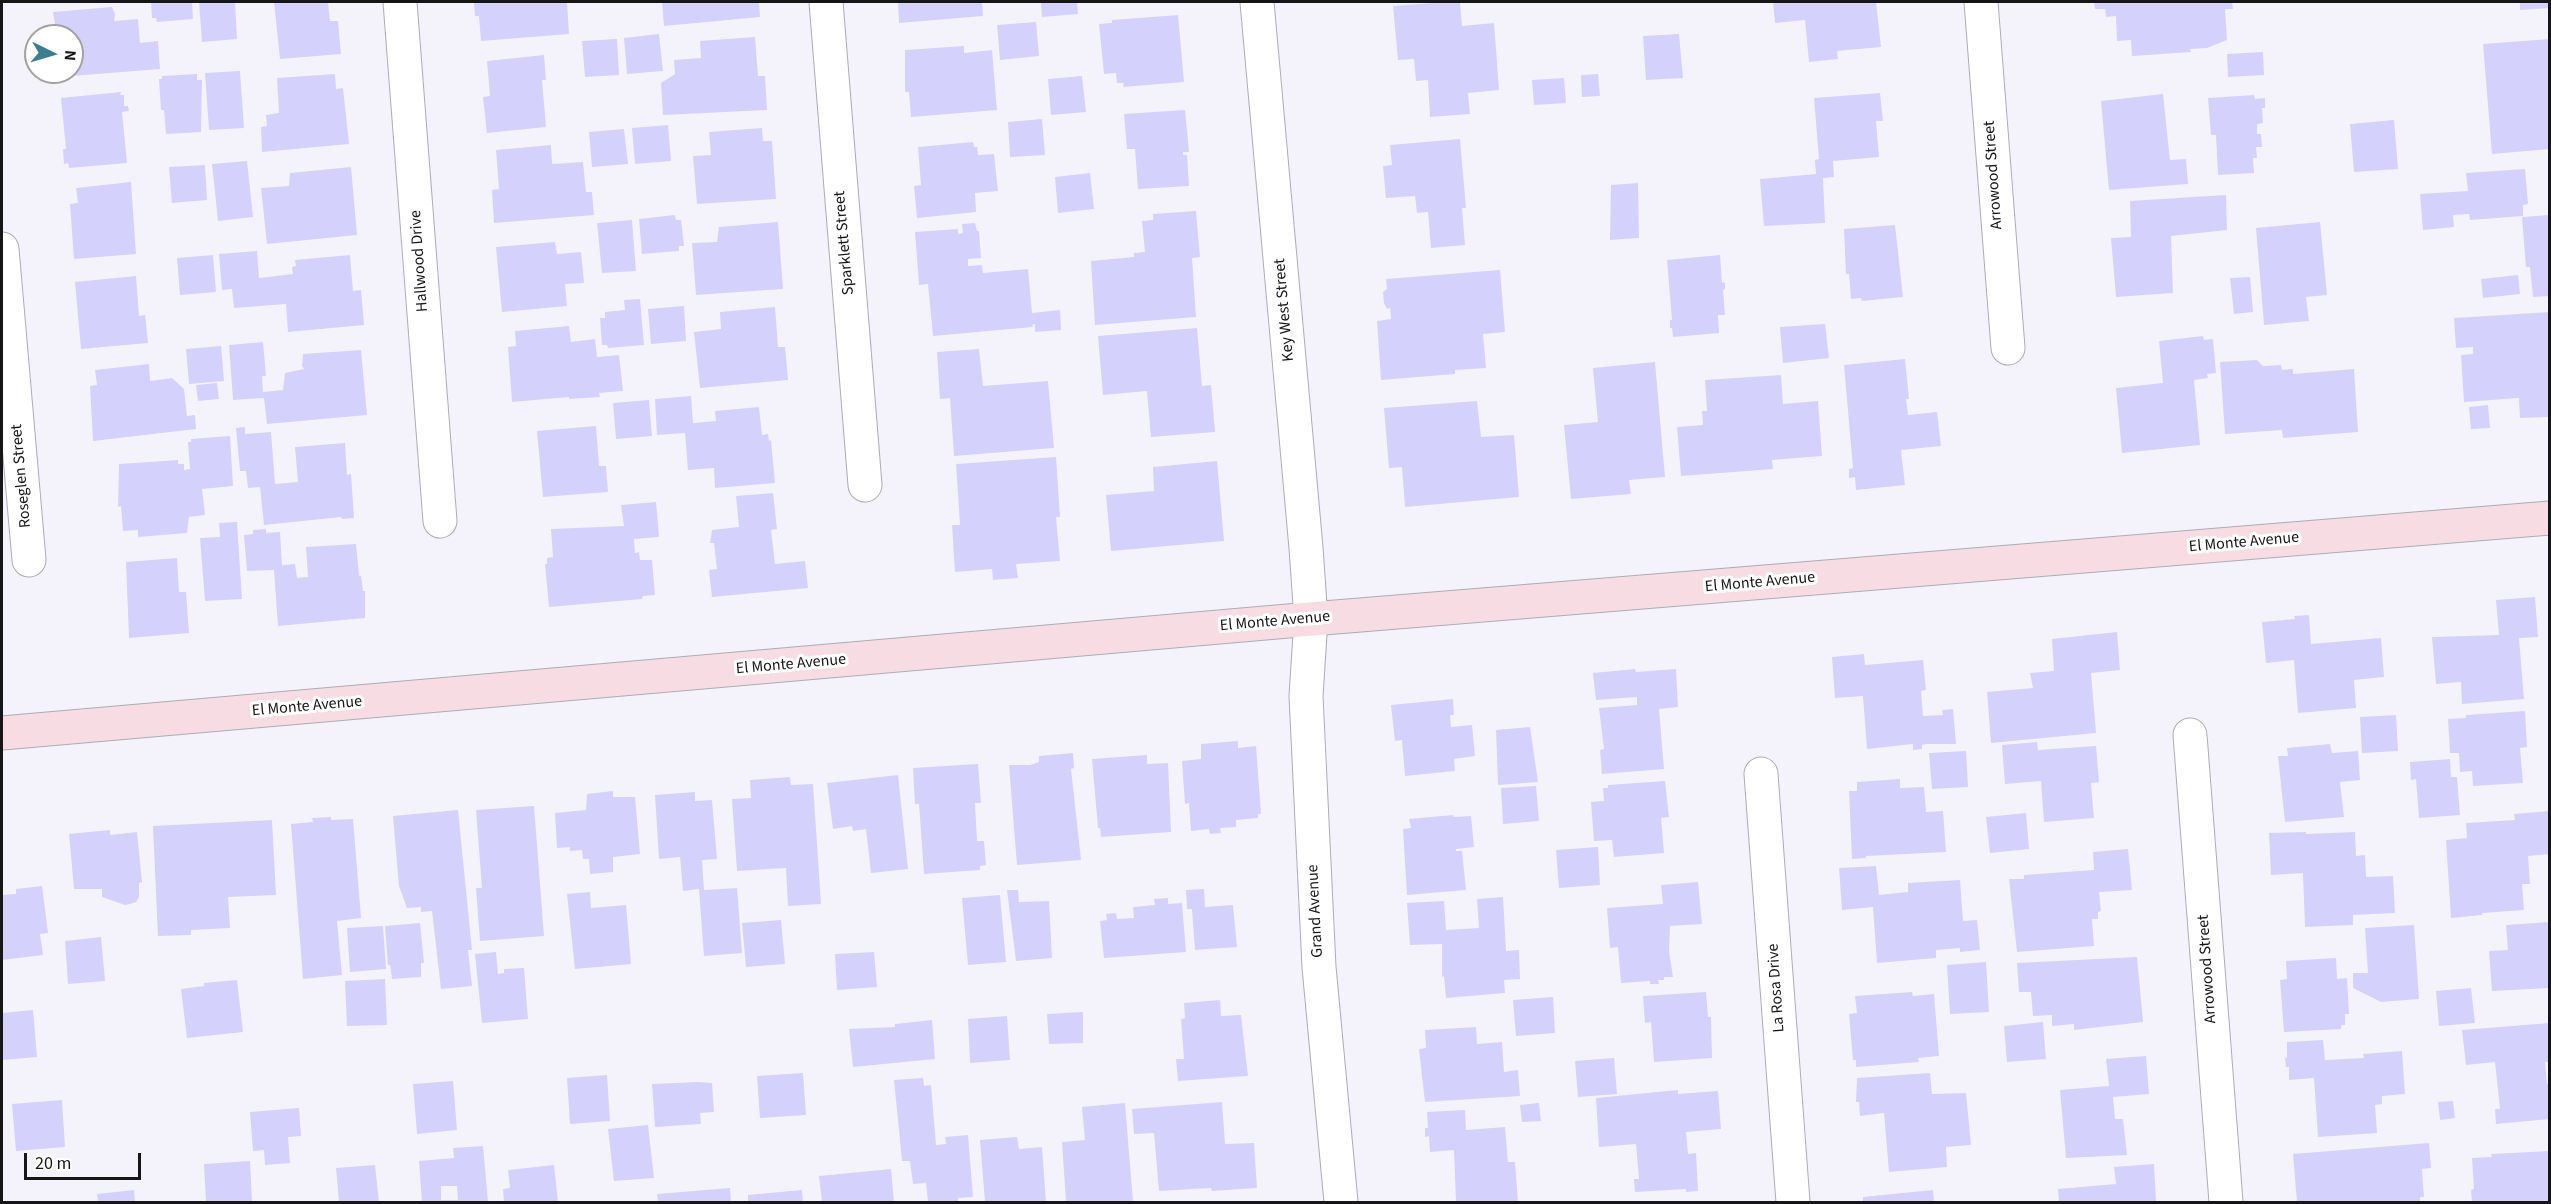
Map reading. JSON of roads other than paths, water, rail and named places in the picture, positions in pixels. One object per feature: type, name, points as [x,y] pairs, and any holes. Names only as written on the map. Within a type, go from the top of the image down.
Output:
[{"type":"street","name":"Hallwood Drive","points":[[400,2],[440,521]]},
{"type":"street","name":"Sparklett Street","points":[[826,2],[865,485]]},
{"type":"street","name":"Key West Street","points":[[1257,2],[1311,619]]},
{"type":"street","name":"Arrowood Street","points":[[1981,2],[2008,348]]},
{"type":"street","name":"Roseglen Street","points":[[2,249],[30,560]]},
{"type":"street","name":"El Monte Avenue","points":[[2,733],[1311,619],[2550,518]]},
{"type":"street","name":"Grand Avenue","points":[[1311,619],[1306,696],[1319,968],[1341,1203]]},
{"type":"street","name":"Arrowood Street","points":[[2190,735],[2226,1203]]},
{"type":"street","name":"La Rosa Drive","points":[[1761,774],[1793,1203]]}]
